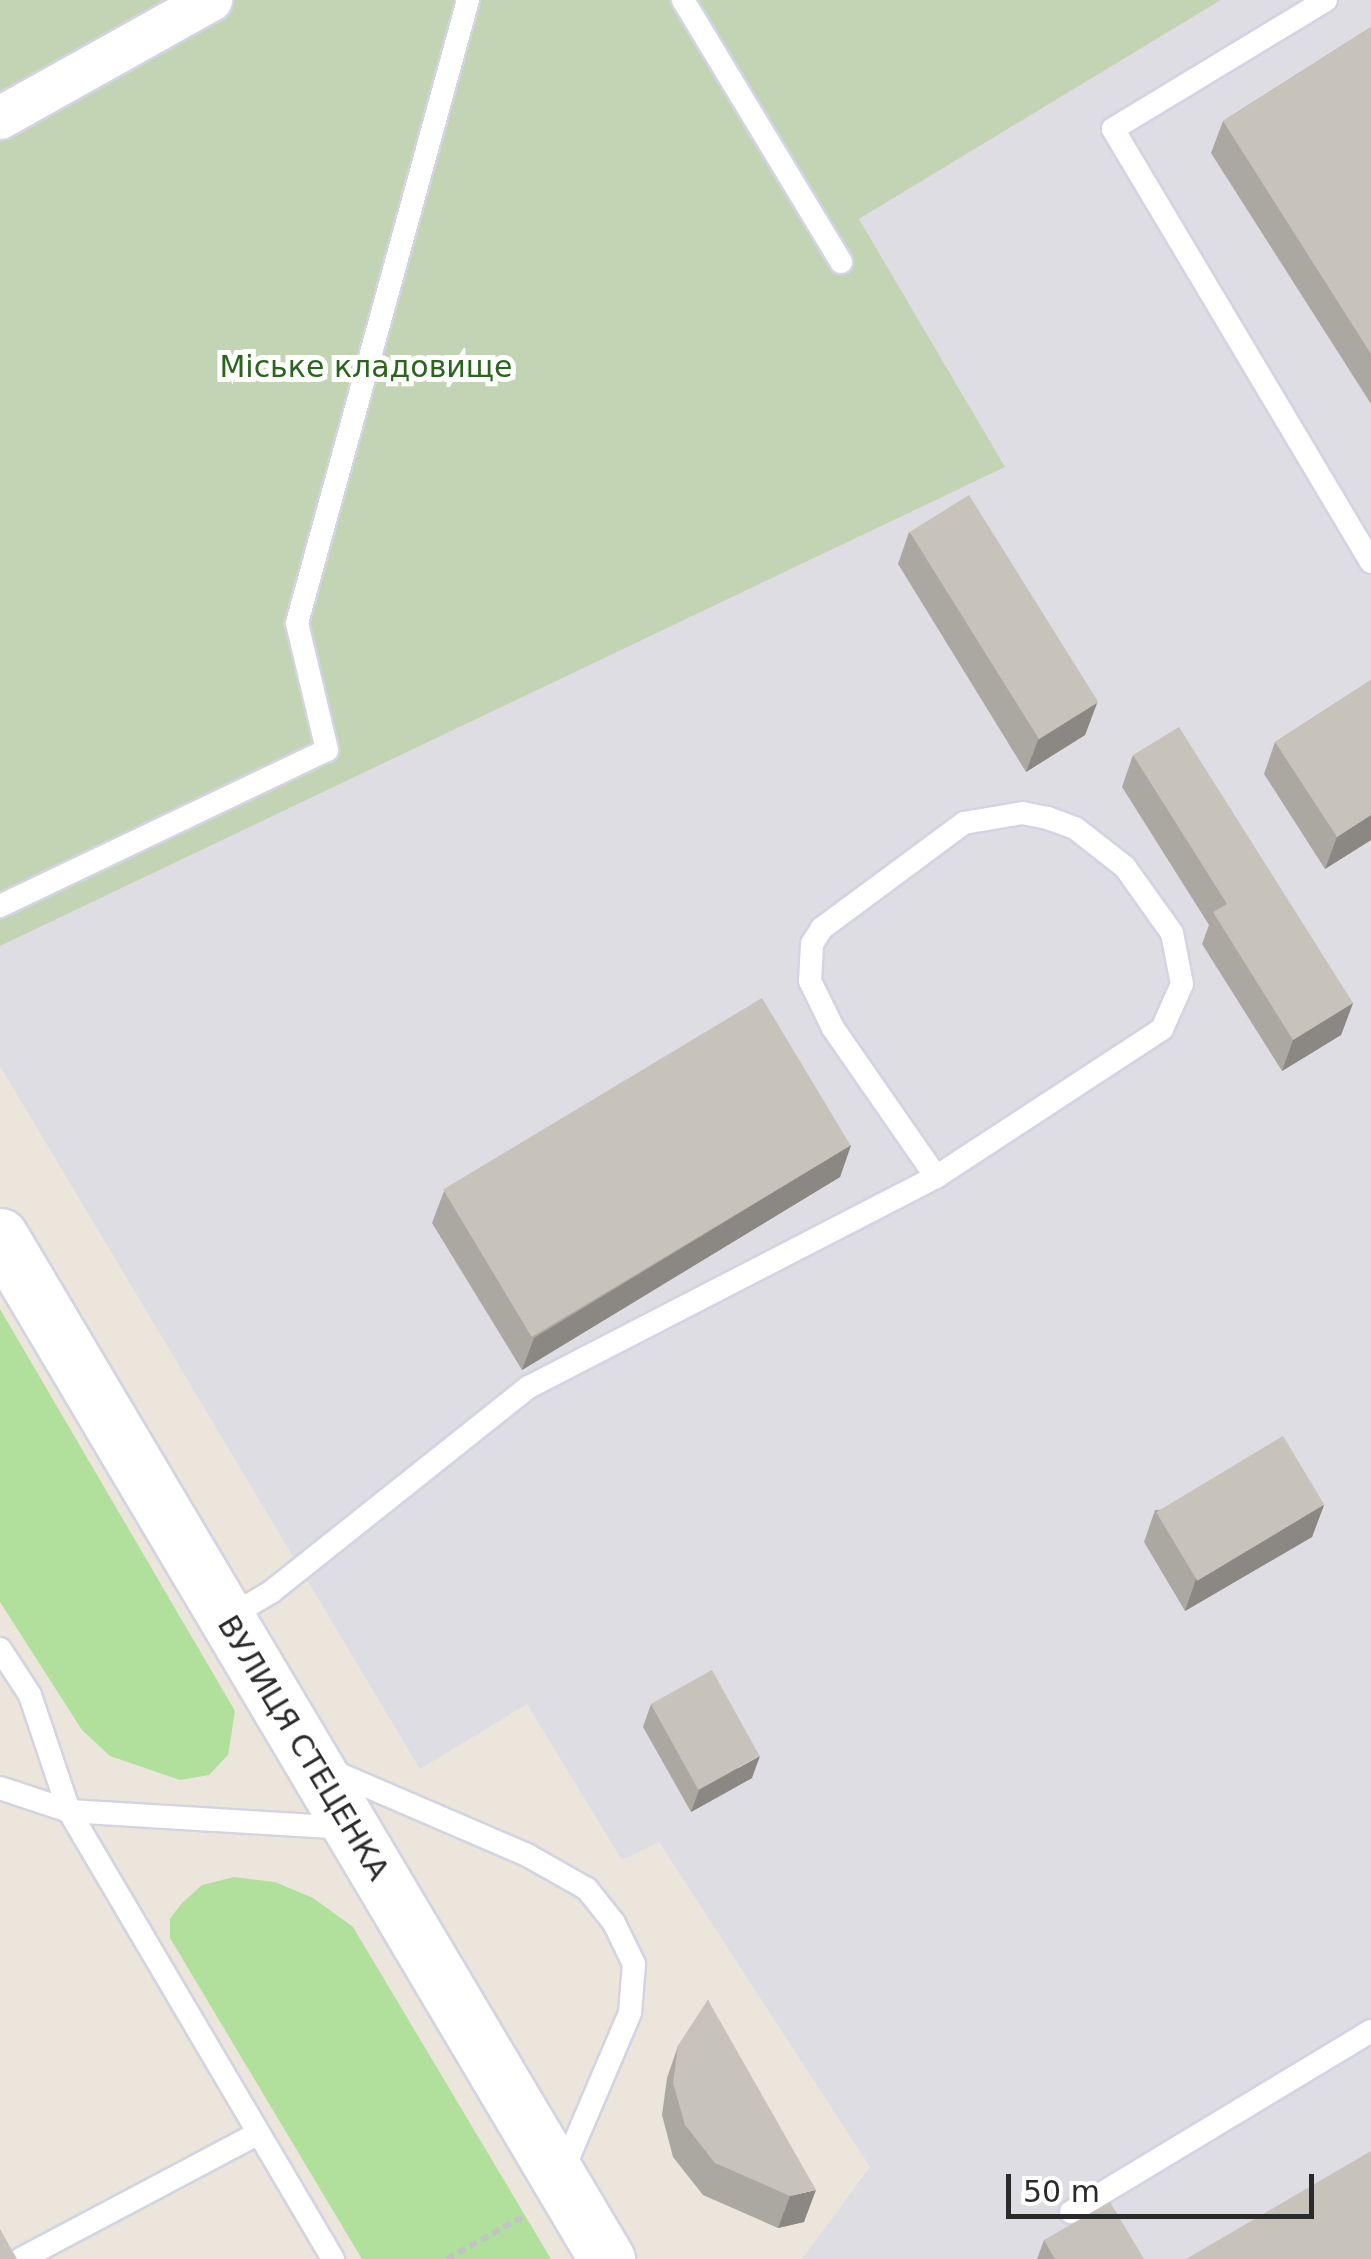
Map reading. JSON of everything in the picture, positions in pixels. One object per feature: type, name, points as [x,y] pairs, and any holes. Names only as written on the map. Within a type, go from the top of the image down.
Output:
[{"type":"main road","name":"ВУЛИЦЯ СТЕЦЕНКА","points":[[0,1236],[607,2259]]},
{"type":"street","points":[[0,118],[211,0]]},
{"type":"lane","points":[[0,906],[327,750],[298,623],[468,0]]},
{"type":"lane","points":[[683,0],[842,262]]},
{"type":"lane","points":[[1326,0],[1114,130],[1371,562]]},
{"type":"lane","points":[[226,1618],[271,1592],[529,1387],[936,1177],[1162,1029],[1177,1004],[1183,961],[1172,933],[1125,867],[1075,828],[1048,818],[1023,813],[964,823],[822,928],[812,944],[810,981],[832,1028],[936,1177]]},
{"type":"lane","points":[[0,1648],[30,1695],[69,1810],[333,2259]]},
{"type":"lane","points":[[312,1763],[526,1855],[587,1889],[614,1923],[634,1964],[630,2013],[560,2178]]},
{"type":"lane","points":[[0,1788],[69,1810],[351,1828]]},
{"type":"lane","points":[[1071,2212],[1371,2031]]},
{"type":"lane","points":[[21,2259],[257,2134]]},
{"type":"path","points":[[448,2259],[522,2217]]},
{"type":"shaded area","points":[[1221,0],[1371,0],[1371,2259],[802,2259],[870,2167],[659,1842],[622,1860],[527,1704],[420,1769],[0,1066],[0,946],[1004,467],[859,219]]},
{"type":"green space","name":"Міське кладовище","points":[[0,0],[1221,0],[859,219],[1005,467],[0,946]]},
{"type":"green space","points":[[0,1309],[235,1711],[228,1755],[209,1775],[180,1780],[110,1756],[82,1730],[0,1602]]},
{"type":"green space","points":[[234,1877],[275,1882],[313,1898],[353,1927],[551,2259],[362,2259],[170,1938],[170,1919],[181,1904],[202,1885]]},
{"type":"building","points":[[1371,27],[1371,354],[1223,121]]},
{"type":"building","points":[[969,495],[1098,702],[1039,739],[910,532]]},
{"type":"building","points":[[1371,680],[1371,815],[1337,837],[1275,742]]},
{"type":"building","points":[[1179,727],[1353,1003],[1293,1040],[1213,912],[1227,904],[1133,755]]},
{"type":"building","points":[[762,998],[851,1145],[532,1337],[443,1190]]},
{"type":"building","points":[[1283,1436],[1324,1505],[1197,1581],[1156,1512]]},
{"type":"building","points":[[712,1670],[760,1756],[698,1790],[651,1704]]},
{"type":"building","points":[[708,2000],[816,2190],[790,2196],[715,2163],[685,2125],[673,2083],[678,2046]]},
{"type":"building","points":[[1371,2151],[1371,2259],[1186,2259]]},
{"type":"building","points":[[1110,2202],[1144,2259],[1055,2259],[1044,2240]]},
{"type":"building","points":[[0,2229],[17,2259],[0,2259]]}]
